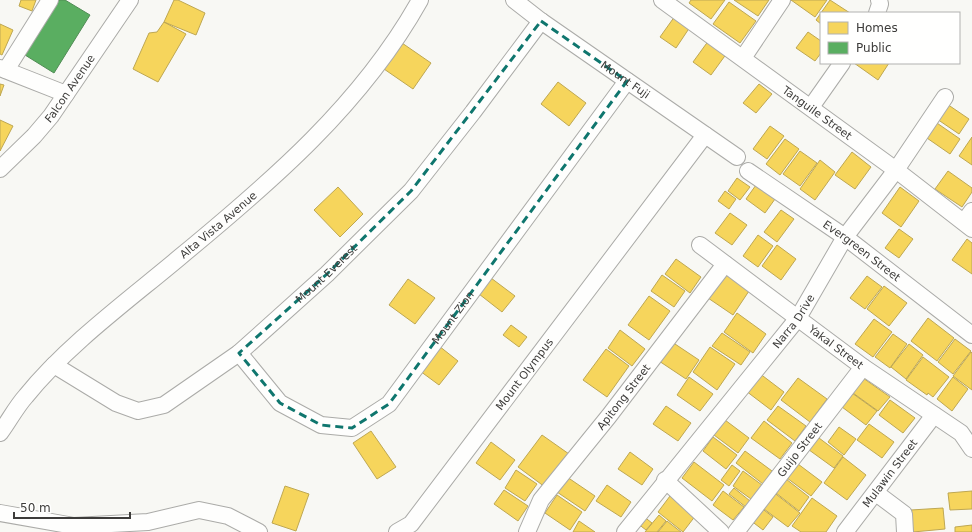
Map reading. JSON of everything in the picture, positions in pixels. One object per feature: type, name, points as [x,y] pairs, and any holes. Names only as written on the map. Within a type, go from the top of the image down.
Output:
[{"type":"street","points":[[50,0],[3,69],[66,94]]},
{"type":"street","name":"Falcon Avenue","points":[[1,166],[34,136],[66,94],[130,0]]},
{"type":"street","name":"Alta Vista Avenue","points":[[0,433],[26,396],[54,365],[99,325],[227,219],[304,150],[355,95],[409,20],[420,0]]},
{"type":"street","name":"Mount Fuji","points":[[514,0],[541,21],[737,157]]},
{"type":"street","name":"Tanguile Street","points":[[662,0],[679,5],[743,58],[896,170],[969,221]]},
{"type":"street","points":[[743,58],[782,0]]},
{"type":"street","points":[[877,12],[880,4],[879,0]]},
{"type":"street","name":"Mount Everest","points":[[54,365],[116,403],[138,411],[164,405],[239,353],[327,274],[411,191],[473,112],[541,21]]},
{"type":"street","points":[[811,107],[841,64]]},
{"type":"street","name":"Mount Zion","points":[[239,353],[280,403],[321,425],[352,428],[389,404],[627,81]]},
{"type":"street","name":"Narra Drive","points":[[625,532],[798,318],[845,237],[896,170],[945,97]]},
{"type":"street","name":"Mount Olympus","points":[[397,532],[411,524],[705,135]]},
{"type":"street","name":"Evergreen Street","points":[[748,170],[845,237],[972,335]]},
{"type":"street","name":"Yakal Street","points":[[700,245],[863,366],[961,433],[972,448]]},
{"type":"street","name":"Apitong Street","points":[[527,532],[541,500],[609,416],[725,264]]},
{"type":"street","name":"Guijo Street","points":[[736,532],[863,366]]},
{"type":"street","name":"Mulawin Street","points":[[845,532],[934,415]]},
{"type":"street","points":[[666,480],[721,532]]},
{"type":"street","points":[[876,493],[904,514],[906,532]]},
{"type":"street","points":[[0,513],[74,526],[148,522],[198,510],[228,516],[259,532]]},
{"type":"highlighted area","points":[[541,21],[627,81],[389,404],[352,428],[321,425],[280,403],[239,353],[327,274],[411,191]]},
{"type":"building: Homes","points":[[21,0],[36,0],[32,11],[19,6]]},
{"type":"building: Homes","points":[[174,0],[178,0],[205,13],[196,35],[164,22]]},
{"type":"building: Homes","points":[[691,0],[725,0],[711,19],[689,3]]},
{"type":"building: Homes","points":[[734,0],[769,0],[758,16]]},
{"type":"building: Homes","points":[[791,0],[827,0],[815,17]]},
{"type":"building: Homes","points":[[830,0],[848,12],[822,12]]},
{"type":"building: Homes","points":[[729,2],[756,21],[740,43],[713,24]]},
{"type":"building: Homes","points":[[820,14],[820,23],[816,20]]},
{"type":"building: Homes","points":[[675,16],[690,27],[676,48],[660,37]]},
{"type":"building: Homes","points":[[164,22],[186,34],[158,82],[133,69],[149,33],[157,32]]},
{"type":"building: Homes","points":[[0,24],[13,30],[2,55],[0,54]]},
{"type":"building: Homes","points":[[808,32],[820,40],[820,54],[815,61],[796,48]]},
{"type":"building: Homes","points":[[709,40],[727,53],[711,75],[693,62]]},
{"type":"building: Homes","points":[[402,43],[431,63],[413,89],[384,69]]},
{"type":"building: Homes","points":[[855,64],[888,64],[878,80]]},
{"type":"building: Homes","points":[[558,82],[586,103],[569,126],[541,104]]},
{"type":"building: Homes","points":[[0,84],[4,85],[0,96]]},
{"type":"building: Homes","points":[[759,84],[772,94],[756,113],[743,103]]},
{"type":"building: Homes","points":[[944,102],[969,119],[959,134],[934,117]]},
{"type":"building: Homes","points":[[0,120],[13,126],[0,151]]},
{"type":"building: Homes","points":[[934,121],[960,139],[950,154],[924,136]]},
{"type":"building: Homes","points":[[770,126],[784,136],[767,159],[753,149]]},
{"type":"building: Homes","points":[[972,137],[972,165],[959,156]]},
{"type":"building: Homes","points":[[785,139],[799,149],[780,175],[766,164]]},
{"type":"building: Homes","points":[[800,151],[817,163],[800,186],[783,174]]},
{"type":"building: Homes","points":[[852,152],[871,167],[855,189],[835,175]]},
{"type":"building: Homes","points":[[820,160],[835,172],[815,200],[800,189]]},
{"type":"building: Homes","points":[[948,171],[972,188],[972,192],[962,207],[935,189]]},
{"type":"building: Homes","points":[[737,178],[750,187],[740,200],[728,191]]},
{"type":"building: Homes","points":[[756,185],[775,199],[765,213],[746,199]]},
{"type":"building: Homes","points":[[338,187],[363,214],[340,237],[314,210]]},
{"type":"building: Homes","points":[[900,187],[919,201],[901,227],[882,213]]},
{"type":"building: Homes","points":[[725,191],[736,199],[729,209],[718,201]]},
{"type":"building: Homes","points":[[781,210],[794,219],[777,242],[764,232]]},
{"type":"building: Homes","points":[[730,213],[747,225],[732,245],[715,233]]},
{"type":"building: Homes","points":[[899,229],[913,239],[899,258],[885,248]]},
{"type":"building: Homes","points":[[758,235],[773,246],[758,267],[743,256]]},
{"type":"building: Homes","points":[[967,239],[972,243],[972,274],[952,260]]},
{"type":"building: Homes","points":[[777,245],[796,259],[781,280],[762,266]]},
{"type":"building: Homes","points":[[676,259],[701,277],[690,293],[665,274]]},
{"type":"building: Homes","points":[[727,271],[751,288],[733,315],[708,298]]},
{"type":"building: Homes","points":[[662,275],[685,291],[674,307],[651,291]]},
{"type":"building: Homes","points":[[867,276],[882,287],[865,309],[850,298]]},
{"type":"building: Homes","points":[[491,278],[515,296],[502,312],[479,294]]},
{"type":"building: Homes","points":[[408,279],[435,298],[415,324],[389,305]]},
{"type":"building: Homes","points":[[884,286],[907,303],[889,326],[867,309]]},
{"type":"building: Homes","points":[[649,296],[670,311],[649,340],[628,325]]},
{"type":"building: Homes","points":[[737,313],[766,334],[753,353],[724,332]]},
{"type":"building: Homes","points":[[928,318],[954,338],[937,361],[911,341]]},
{"type":"building: Homes","points":[[874,319],[892,332],[873,357],[855,344]]},
{"type":"building: Homes","points":[[511,325],[527,337],[519,347],[503,335]]},
{"type":"building: Homes","points":[[620,330],[645,349],[632,366],[608,348]]},
{"type":"building: Homes","points":[[722,333],[750,352],[741,365],[712,346]]},
{"type":"building: Homes","points":[[893,334],[907,344],[890,368],[875,357]]},
{"type":"building: Homes","points":[[955,339],[971,351],[953,374],[938,362]]},
{"type":"building: Homes","points":[[672,342],[699,360],[686,379],[659,361]]},
{"type":"building: Homes","points":[[909,344],[923,355],[906,379],[891,367]]},
{"type":"building: Homes","points":[[439,346],[458,361],[439,385],[420,371]]},
{"type":"building: Homes","points":[[710,347],[735,364],[717,390],[693,372]]},
{"type":"building: Homes","points":[[606,349],[629,366],[607,397],[583,380]]},
{"type":"building: Homes","points":[[971,352],[972,353],[972,390],[953,376]]},
{"type":"building: Homes","points":[[923,357],[949,377],[933,397],[928,393],[927,395],[906,380]]},
{"type":"building: Homes","points":[[759,373],[784,392],[771,410],[746,391]]},
{"type":"building: Homes","points":[[689,377],[713,394],[700,411],[677,395]]},
{"type":"building: Homes","points":[[953,377],[968,389],[952,411],[937,399]]},
{"type":"building: Homes","points":[[798,378],[827,399],[810,422],[781,400]]},
{"type":"building: Homes","points":[[863,378],[890,397],[878,411],[853,393]]},
{"type":"building: Homes","points":[[852,393],[877,411],[866,425],[842,407]]},
{"type":"building: Homes","points":[[890,400],[915,418],[903,433],[879,415]]},
{"type":"building: Homes","points":[[666,406],[691,423],[678,441],[653,424]]},
{"type":"building: Homes","points":[[778,406],[806,426],[795,441],[767,420]]},
{"type":"building: Homes","points":[[725,420],[749,438],[738,453],[714,435]]},
{"type":"building: Homes","points":[[764,421],[792,443],[780,459],[751,438]]},
{"type":"building: Homes","points":[[869,424],[894,442],[882,458],[857,440]]},
{"type":"building: Homes","points":[[839,427],[856,439],[844,455],[828,442]]},
{"type":"building: Homes","points":[[371,431],[396,467],[377,479],[353,443]]},
{"type":"building: Homes","points":[[542,435],[569,454],[545,487],[518,467]]},
{"type":"building: Homes","points":[[815,435],[843,456],[834,468],[805,447]]},
{"type":"building: Homes","points":[[713,437],[737,455],[726,469],[703,451]]},
{"type":"building: Homes","points":[[491,442],[515,460],[500,480],[476,463]]},
{"type":"building: Homes","points":[[745,451],[772,471],[763,484],[736,463]]},
{"type":"building: Homes","points":[[630,452],[653,469],[642,485],[618,469]]},
{"type":"building: Homes","points":[[843,457],[866,475],[847,500],[824,483]]},
{"type":"building: Homes","points":[[794,461],[822,482],[811,496],[783,475]]},
{"type":"building: Homes","points":[[694,462],[724,485],[712,501],[682,478]]},
{"type":"building: Homes","points":[[732,465],[740,471],[729,486],[721,480]]},
{"type":"building: Homes","points":[[516,470],[537,484],[525,501],[505,488]]},
{"type":"building: Homes","points":[[743,471],[762,485],[751,499],[733,486]]},
{"type":"building: Homes","points":[[567,477],[595,496],[585,511],[557,492]]},
{"type":"building: Homes","points":[[786,479],[809,497],[799,511],[776,493]]},
{"type":"building: Homes","points":[[607,485],[631,502],[621,517],[596,501]]},
{"type":"building: Homes","points":[[285,486],[309,494],[296,531],[272,523]]},
{"type":"building: Homes","points":[[734,488],[750,501],[746,507],[729,494]]},
{"type":"building: Homes","points":[[504,490],[528,506],[518,521],[494,504]]},
{"type":"building: Homes","points":[[723,491],[744,507],[733,520],[713,505]]},
{"type":"building: Homes","points":[[772,491],[800,513],[788,527],[760,506]]},
{"type":"building: Homes","points":[[972,491],[972,509],[950,510],[948,493]]},
{"type":"building: Homes","points":[[557,495],[582,512],[570,530],[545,513]]},
{"type":"building: Homes","points":[[670,496],[696,515],[683,532],[658,512]]},
{"type":"building: Homes","points":[[812,498],[837,516],[826,532],[801,532],[792,526]]},
{"type":"building: Homes","points":[[760,507],[773,517],[763,530],[750,520]]},
{"type":"building: Homes","points":[[943,508],[945,529],[913,532],[911,510]]},
{"type":"building: Homes","points":[[659,515],[666,521],[657,532],[645,532]]},
{"type":"building: Homes","points":[[643,516],[652,523],[646,530],[637,523]]},
{"type":"building: Homes","points":[[579,521],[595,532],[573,532]]},
{"type":"building: Homes","points":[[667,521],[681,532],[658,532]]},
{"type":"building: Homes","points":[[972,525],[972,532],[955,532],[955,527]]},
{"type":"building: Public","points":[[59,0],[65,0],[90,15],[54,73],[25,55]]}]
